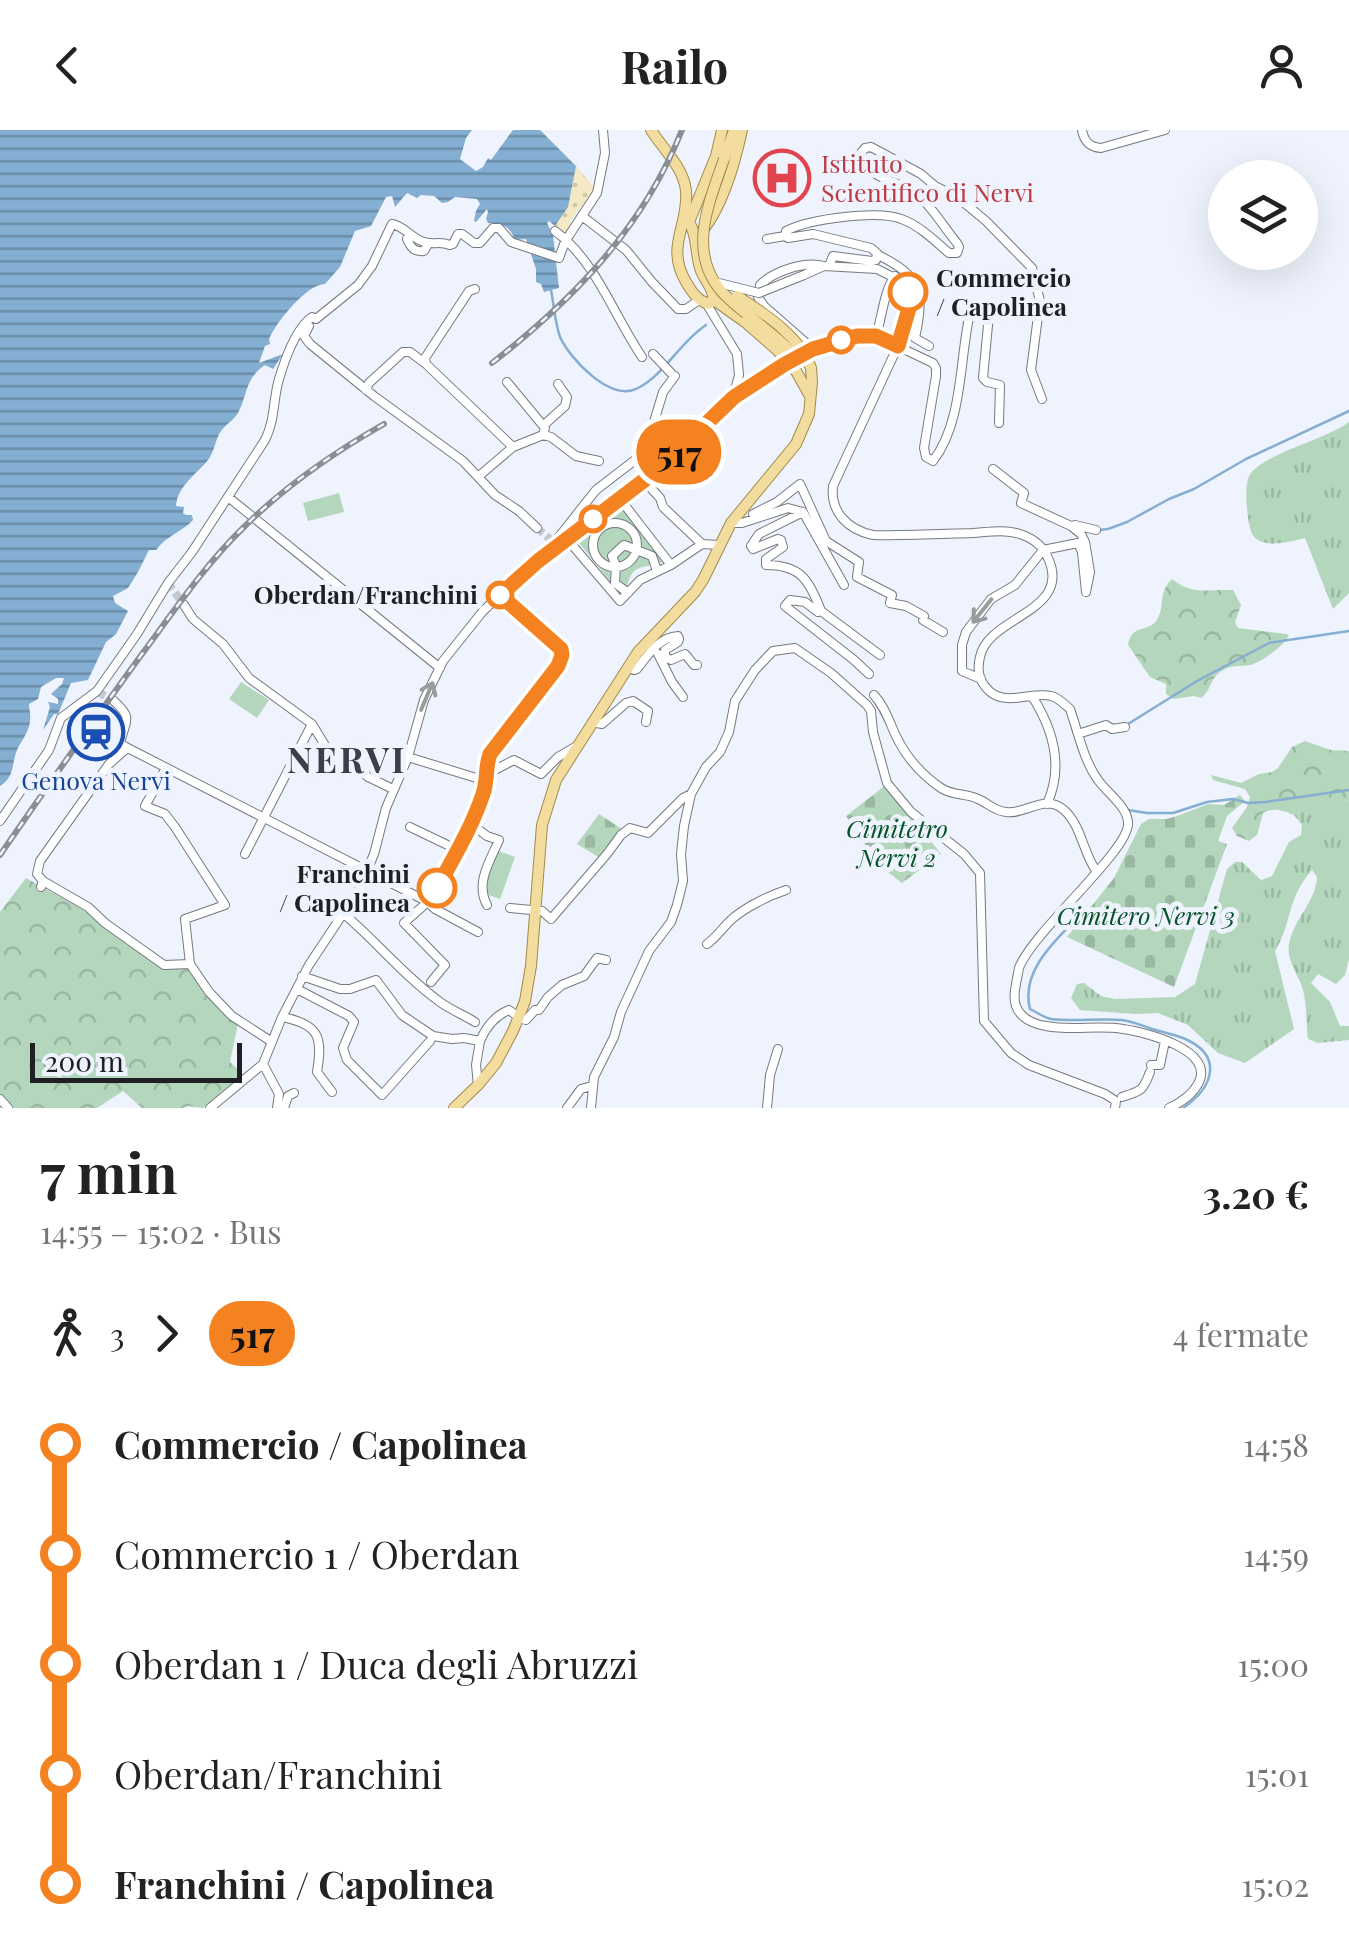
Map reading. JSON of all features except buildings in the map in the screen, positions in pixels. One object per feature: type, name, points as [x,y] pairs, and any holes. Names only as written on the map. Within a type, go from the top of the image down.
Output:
[{"type":"main road","points":[[651,130],[683,179],[686,222]]},
{"type":"main road","points":[[728,130],[676,242],[677,262],[684,279],[711,303],[744,322],[802,367]]},
{"type":"main road","points":[[454,1108],[478,1085],[505,1048],[529,982],[544,813],[556,780],[628,666],[704,580],[731,524],[796,444],[806,424],[810,396],[804,370],[783,343],[728,298],[707,265],[703,223],[724,159],[728,130]]},
{"type":"main road","points":[[695,242],[716,208],[742,130]]},
{"type":"main road","points":[[686,222],[693,227],[704,277],[714,294],[711,303]]},
{"type":"main road","points":[[704,277],[754,307],[799,344],[806,354],[802,367]]},
{"type":"street","points":[[537,528],[495,495],[463,461],[332,364],[304,336],[316,319],[358,285],[382,244],[396,232],[405,240],[450,245],[458,234],[474,243],[493,228],[499,228],[510,242],[559,256],[597,194],[605,153],[602,130]]},
{"type":"street","points":[[1082,130],[1086,142],[1101,148],[1166,130]]},
{"type":"street","points":[[866,134],[877,150]]},
{"type":"street","points":[[785,236],[790,228],[834,217],[887,215],[904,220],[949,253],[957,253],[958,243],[922,197],[867,168],[860,158],[868,146],[957,197],[1032,268],[1040,300],[1030,370],[1042,399]]},
{"type":"street","points":[[605,153],[618,151]]},
{"type":"street","points":[[582,216],[626,250],[678,310],[711,303],[738,360],[734,397]]},
{"type":"street","points":[[555,231],[588,266],[642,357]]},
{"type":"street","points":[[770,239],[817,235],[876,250],[912,278],[920,313],[914,338],[929,346]]},
{"type":"street","points":[[719,284],[758,293],[826,266],[835,255],[872,262],[878,255]]},
{"type":"street","points":[[998,423],[1000,384],[982,378],[988,325],[985,312],[970,308],[952,416],[945,442],[933,461],[926,457],[924,448],[936,368],[933,362],[920,355],[898,346],[876,336],[857,336],[813,349],[762,304],[757,290],[778,273],[817,264],[877,269],[895,276],[906,288],[910,305],[898,346],[833,486],[839,516],[868,534],[1008,532],[1030,538],[1044,550],[1052,577],[1048,593],[1037,606],[985,644],[979,666],[981,679],[987,688],[1003,697],[1050,696],[1062,702],[1081,733],[1096,778],[1125,813],[1128,823],[1126,837],[1072,897],[1019,969],[1015,991],[1018,1012],[1049,1027],[1122,1029],[1182,1047],[1194,1056],[1200,1068],[1198,1084],[1180,1103],[1169,1108]]},
{"type":"street","points":[[876,336],[888,285],[895,276]]},
{"type":"street","points":[[426,364],[425,358],[469,291],[475,289]]},
{"type":"street","points":[[0,821],[49,750],[61,718],[98,691],[228,498],[271,429],[279,379],[299,331],[308,318],[316,319]]},
{"type":"street","points":[[366,390],[406,351],[426,364],[513,447]]},
{"type":"street","points":[[210,1108],[262,1064],[302,976],[369,873],[393,789],[408,757],[424,700],[440,668],[500,595],[558,541],[596,490],[641,459],[673,374],[653,354]]},
{"type":"street","points":[[558,541],[659,469],[734,397],[785,364]]},
{"type":"street","points":[[508,382],[544,424]]},
{"type":"street","points":[[542,435],[544,424],[565,406],[567,397],[558,384]]},
{"type":"street","points":[[479,476],[513,447],[542,435],[576,456],[599,462]]},
{"type":"street","points":[[641,459],[659,469]]},
{"type":"street","points":[[981,679],[962,671],[962,645],[966,632],[991,599],[1015,585],[1044,550],[1080,544],[1086,574],[1084,590],[1088,591],[1090,572],[1081,534],[1022,503],[1024,493],[993,469]]},
{"type":"street","points":[[612,478],[671,565]]},
{"type":"street","points":[[752,518],[755,512],[777,502],[802,483],[816,524],[826,541],[858,562],[857,577],[892,595],[890,603],[911,608],[943,632]]},
{"type":"street","points":[[649,486],[664,507],[702,544]]},
{"type":"street","points":[[228,498],[440,668]]},
{"type":"street","points":[[731,524],[788,508],[803,512],[844,586]]},
{"type":"street","points":[[803,512],[759,534],[751,546],[753,549],[781,540],[782,547],[766,560],[766,565],[794,568],[821,611],[880,655]]},
{"type":"street","points":[[595,518],[602,527]]},
{"type":"street","points":[[627,526],[636,518]]},
{"type":"street","points":[[614,523],[627,526],[636,536],[636,551],[630,560],[616,566],[606,565],[594,550],[594,538],[602,527],[614,523]]},
{"type":"street","points":[[1066,524],[1096,530]]},
{"type":"street","points":[[558,541],[588,563],[619,600],[640,580],[702,544],[719,545]]},
{"type":"street","points":[[636,551],[652,556],[656,571]]},
{"type":"street","points":[[588,563],[597,556]]},
{"type":"street","points":[[616,566],[615,583],[628,593]]},
{"type":"street","points":[[431,982],[446,965],[404,923],[422,899],[436,891],[458,850],[471,824],[490,754],[558,666],[562,655],[561,649],[500,595]]},
{"type":"street","points":[[821,611],[805,602],[790,600],[785,606],[869,674]]},
{"type":"street","points":[[184,605],[193,619],[223,644],[249,678],[312,724],[329,752],[393,789]]},
{"type":"street","points":[[628,666],[637,668],[662,641],[673,635],[680,639],[665,650],[665,657],[671,660],[686,654],[697,666]]},
{"type":"street","points":[[590,1108],[594,1076],[626,1002],[649,951],[671,922],[678,905],[684,826],[691,794],[708,764],[720,752],[735,701],[755,670],[773,651],[795,648],[858,695],[871,712],[887,783],[911,812],[964,854],[980,873],[984,1020],[1011,1053],[1029,1066],[1105,1094],[1116,1101],[1115,1108]]},
{"type":"street","points":[[658,654],[682,697]]},
{"type":"street","points":[[874,695],[884,706],[906,754],[930,780],[946,792],[973,796],[1006,813],[1056,805],[1068,812],[1097,872]]},
{"type":"street","points":[[1032,696],[1054,742],[1056,778],[1048,804]]},
{"type":"street","points":[[114,701],[126,712],[124,746],[40,861],[37,874],[42,884],[88,907],[164,964],[190,964]]},
{"type":"street","points":[[592,722],[602,724],[626,703],[633,702],[648,711],[646,722]]},
{"type":"street","points":[[245,854],[312,724]]},
{"type":"street","points":[[1081,733],[1106,724],[1112,729],[1125,727]]},
{"type":"street","points":[[106,754],[124,746]]},
{"type":"street","points":[[124,746],[422,899],[478,932]]},
{"type":"street","points":[[408,757],[486,778],[514,760],[540,774],[558,757],[577,747]]},
{"type":"street","points":[[701,754],[708,764]]},
{"type":"street","points":[[166,768],[145,806],[165,814],[176,826],[225,904],[185,919],[190,964],[232,1016],[272,1042]]},
{"type":"street","points":[[510,908],[542,911],[551,919],[621,835],[630,828],[648,833],[691,794]]},
{"type":"street","points":[[471,824],[486,836],[500,840],[484,875],[481,891],[487,904]]},
{"type":"street","points":[[410,826],[458,850]]},
{"type":"street","points":[[707,944],[730,920],[786,890]]},
{"type":"street","points":[[344,914],[442,1004],[476,1022]]},
{"type":"street","points":[[478,1085],[480,1042],[485,1029],[500,1014],[515,1012],[526,1020],[562,984],[584,976],[598,958],[606,960]]},
{"type":"street","points":[[302,976],[340,989],[376,980],[402,1015],[416,1026],[434,1036],[480,1042]]},
{"type":"street","points":[[297,988],[354,1022],[343,1048],[346,1060],[382,1095],[430,1041]]},
{"type":"street","points":[[282,1017],[312,1028],[320,1053],[317,1072],[332,1092]]},
{"type":"street","points":[[1122,1097],[1144,1087],[1150,1068],[1160,1065],[1165,1041]]},
{"type":"street","points":[[767,1108],[770,1075],[778,1049]]},
{"type":"street","points":[[262,1064],[279,1094],[281,1108]]},
{"type":"street","points":[[567,1108],[581,1089],[592,1086]]},
{"type":"street","points":[[281,1108],[294,1093]]},
{"type":"street","points":[[0,1099],[8,1108]]},
{"type":"green space","points":[[1349,422],[1349,593],[1333,609],[1305,538],[1273,544],[1253,535],[1246,491],[1251,473],[1259,466]]},
{"type":"green space","points":[[339,493],[344,512],[308,521],[303,503]]},
{"type":"green space","points":[[620,504],[664,561],[634,571],[622,596],[576,539]]},
{"type":"green space","points":[[1172,579],[1194,590],[1233,590],[1241,605],[1235,622],[1238,628],[1289,635],[1278,649],[1260,661],[1220,672],[1201,698],[1174,699],[1166,694],[1166,684],[1150,677],[1128,645],[1133,633],[1155,623]]},
{"type":"green space","points":[[241,682],[269,700],[257,718],[229,699]]},
{"type":"green space","points":[[1305,741],[1331,750],[1349,751],[1349,800],[1315,804],[1294,815],[1267,811],[1257,835],[1249,841],[1237,836],[1232,828],[1250,797],[1245,789],[1213,780],[1211,775],[1241,783],[1272,772],[1292,747]]},
{"type":"green space","name":"Cimitetro Nervi 2","points":[[886,785],[941,854],[902,883],[879,865],[846,816]]},
{"type":"green space","name":"Cimitero Nervi 3","points":[[1240,795],[1245,801],[1227,816],[1218,841],[1227,844],[1174,987],[1067,937],[1114,878],[1141,824],[1208,804],[1224,805]]},
{"type":"green space","points":[[1349,800],[1349,959],[1345,975],[1336,984],[1318,974],[1311,983],[1330,1002],[1340,1026],[1349,1026],[1349,1040],[1318,1043],[1308,1039],[1303,990],[1289,956],[1292,935],[1316,886],[1317,877],[1312,870],[1298,891],[1275,951],[1294,1029],[1245,1063],[1218,1053],[1188,1025],[1158,1013],[1080,1010],[1071,998],[1077,984],[1084,983],[1101,996],[1115,999],[1175,997],[1195,984],[1227,869],[1242,862],[1261,880],[1272,876],[1289,842],[1301,835],[1302,825],[1294,815],[1315,804]]},
{"type":"green space","points":[[599,814],[622,829],[600,858],[577,844]]},
{"type":"green space","points":[[496,850],[515,857],[500,899],[483,893]]},
{"type":"green space","points":[[26,878],[82,909],[161,966],[184,965],[192,970],[238,1023],[230,1062],[243,1074],[203,1108],[142,1108],[123,1091],[97,1108],[13,1108],[0,1094],[0,912]]},
{"type":"sand","points":[[576,166],[594,190],[570,221],[572,225],[566,234],[555,226],[568,207]]},
{"type":"water","points":[[0,130],[472,130],[460,159],[476,171],[488,158],[491,160],[513,130],[540,130],[576,166],[568,207],[555,226],[547,223],[553,235],[559,288],[544,292],[536,282],[526,239],[515,240],[505,226],[488,223],[487,209],[474,221],[480,204],[477,199],[455,197],[442,203],[434,196],[417,198],[407,193],[395,207],[392,196],[386,197],[371,226],[355,231],[340,267],[325,284],[310,290],[293,305],[269,339],[259,363],[283,354],[273,369],[265,365],[254,375],[238,413],[221,431],[208,460],[180,492],[176,506],[184,507],[183,513],[192,515],[193,520],[156,550],[149,550],[128,588],[113,596],[115,603],[128,611],[116,634],[106,642],[88,680],[71,683],[58,714],[43,730],[48,702],[58,704],[51,694],[64,678],[41,687],[38,699],[29,704],[30,724],[10,775],[0,786]]},
{"type":"waterway","points":[[551,290],[558,332],[565,346],[582,367],[616,389],[627,391],[648,382],[706,325]]},
{"type":"waterway","points":[[1098,530],[1127,522],[1246,459],[1349,411]]},
{"type":"waterway","points":[[1128,724],[1269,643],[1349,631]]},
{"type":"waterway","points":[[1128,810],[1173,813],[1207,802],[1265,802],[1349,790]]},
{"type":"waterway","points":[[1080,915],[1035,969],[1028,995],[1030,1009],[1051,1019],[1126,1021],[1196,1045],[1205,1053],[1210,1072],[1202,1091],[1183,1108]]},
{"type":"tunnel","points":[[537,528],[551,540]]},
{"type":"tunnel","points":[[168,583],[184,605]]},
{"type":"tunnel","points":[[98,692],[114,701]]},
{"type":"railway","points":[[492,363],[551,313],[603,259],[647,199],[682,130]]},
{"type":"railway","points":[[0,855],[215,558],[293,484],[384,424]]},
{"type":"bus line","name":"517","points":[[437,888],[484,792],[490,754],[558,666],[562,655],[561,649],[500,595],[538,561],[659,469],[734,397],[785,364],[813,349],[867,334],[898,346],[910,305],[908,292]]},
{"type":"place","name":"Istituto Scientifico di Nervi","points":[[782,178]]},
{"type":"place","name":"Commercio / Capolinea","points":[[908,292]]},
{"type":"place","name":"Oberdan/Franchini","points":[[500,595]]},
{"type":"place","name":"Genova Nervi","points":[[96,732]]},
{"type":"place","name":"Franchini / Capolinea","points":[[437,888]]},
{"type":"district","name":"NERVI","points":[[347,761]]}]
